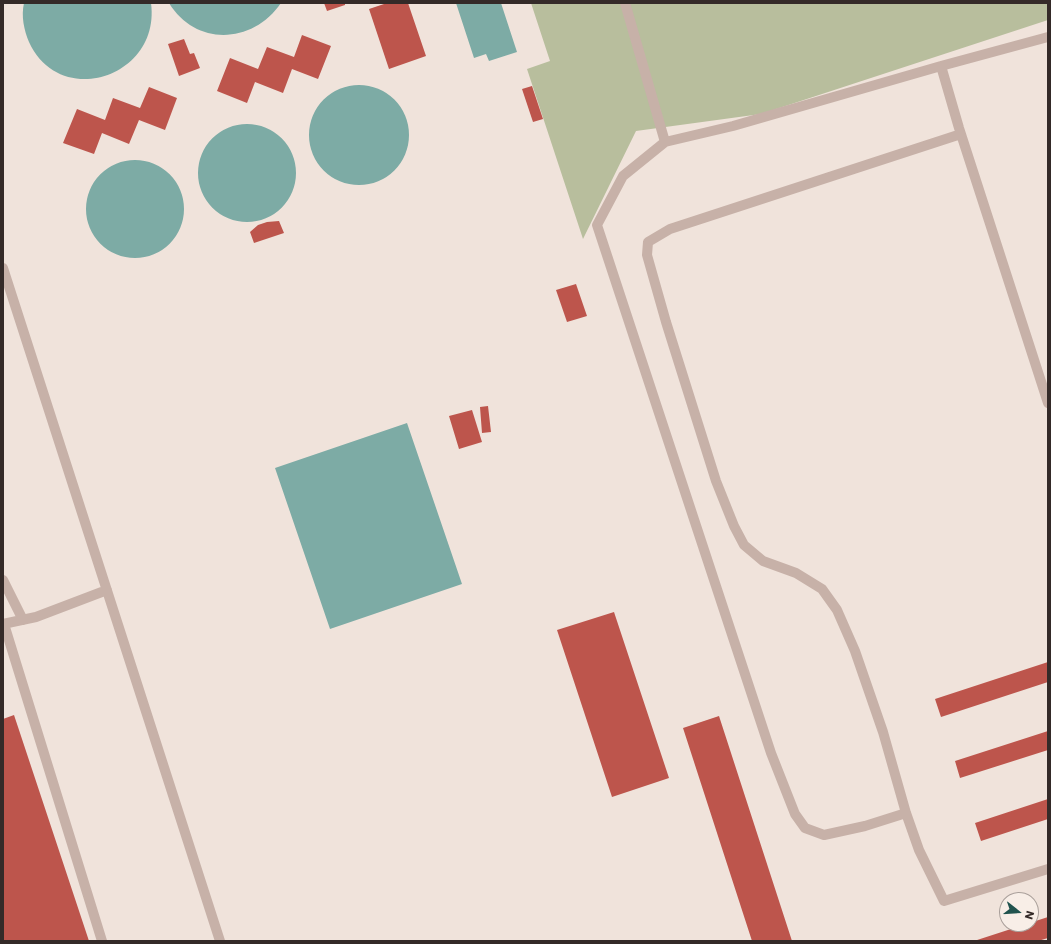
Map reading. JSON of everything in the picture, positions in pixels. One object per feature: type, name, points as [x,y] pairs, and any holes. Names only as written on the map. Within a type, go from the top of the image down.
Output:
[{"type":"lane","points":[[625,3],[665,142]]},
{"type":"lane","points":[[906,813],[865,826],[824,835],[805,828],[795,814],[771,753],[597,225],[623,176],[665,142],[733,126],[940,66],[1048,37]]},
{"type":"lane","points":[[940,66],[1048,403]]},
{"type":"lane","points":[[961,134],[670,228],[648,242],[647,255],[666,322],[716,481],[734,526],[744,545],[763,561],[796,573],[822,589],[838,610],[855,651],[883,732],[906,813],[919,850],[944,901],[1048,868]]},
{"type":"lane","points":[[3,268],[220,941]]},
{"type":"lane","points":[[3,580],[23,620]]},
{"type":"lane","points":[[102,941],[4,624],[36,617],[107,590]]},
{"type":"green space","points":[[531,3],[1048,3],[1048,20],[761,114],[636,131],[583,239],[527,69],[550,61]]},
{"type":"water","points":[[24,3],[151,3],[150,29],[141,50],[125,66],[105,76],[84,79],[63,75],[44,63],[29,42],[24,23]]},
{"type":"water","points":[[169,3],[281,3],[269,17],[255,26],[240,33],[225,35],[209,33],[194,27],[180,17]]},
{"type":"water","points":[[456,3],[501,3],[517,52],[489,61],[486,54],[474,58]]},
{"type":"water","points":[[359,85],[378,89],[394,100],[405,116],[409,135],[405,154],[394,170],[378,181],[359,185],[340,181],[324,170],[313,154],[309,135],[313,116],[324,100],[340,89]]},
{"type":"water","points":[[247,124],[266,128],[282,138],[292,154],[296,173],[292,192],[282,208],[266,218],[247,222],[228,218],[212,208],[202,192],[198,173],[202,154],[212,138],[228,128]]},
{"type":"water","points":[[135,160],[154,164],[170,174],[180,190],[184,209],[180,228],[170,244],[154,254],[135,258],[116,254],[100,244],[90,228],[86,209],[90,190],[100,174],[116,164]]},
{"type":"water","points":[[407,423],[462,584],[330,629],[275,468]]},
{"type":"building","points":[[324,3],[345,3],[345,5],[327,11]]},
{"type":"building","points":[[387,3],[408,3],[426,56],[389,69],[369,9]]},
{"type":"building","points":[[302,35],[331,46],[318,79],[292,69],[283,93],[255,82],[247,103],[217,91],[230,58],[258,69],[267,47],[294,57]]},
{"type":"building","points":[[184,39],[190,54],[194,53],[200,68],[179,76],[168,44]]},
{"type":"building","points":[[532,86],[543,119],[533,122],[522,89]]},
{"type":"building","points":[[149,87],[177,98],[165,130],[139,120],[129,144],[102,133],[94,154],[63,143],[77,109],[105,120],[113,98],[140,108]]},
{"type":"building","points":[[279,221],[284,233],[254,243],[250,232],[258,225],[267,222]]},
{"type":"building","points":[[576,284],[587,316],[567,322],[556,290]]},
{"type":"building","points":[[488,406],[491,432],[482,433],[480,407]]},
{"type":"building","points":[[472,410],[482,442],[459,449],[449,416]]},
{"type":"building","points":[[614,612],[669,778],[612,797],[557,630]]},
{"type":"building","points":[[1048,662],[1048,682],[941,717],[935,699]]},
{"type":"building","points":[[14,715],[89,941],[3,941],[3,719]]},
{"type":"building","points":[[719,716],[792,941],[752,941],[683,728]]},
{"type":"building","points":[[1048,731],[1048,750],[960,778],[955,761]]},
{"type":"building","points":[[1048,799],[1048,819],[981,841],[975,823]]},
{"type":"building","points":[[1048,917],[1048,938],[1038,941],[974,941],[1002,932],[1039,932],[1039,920]]}]
